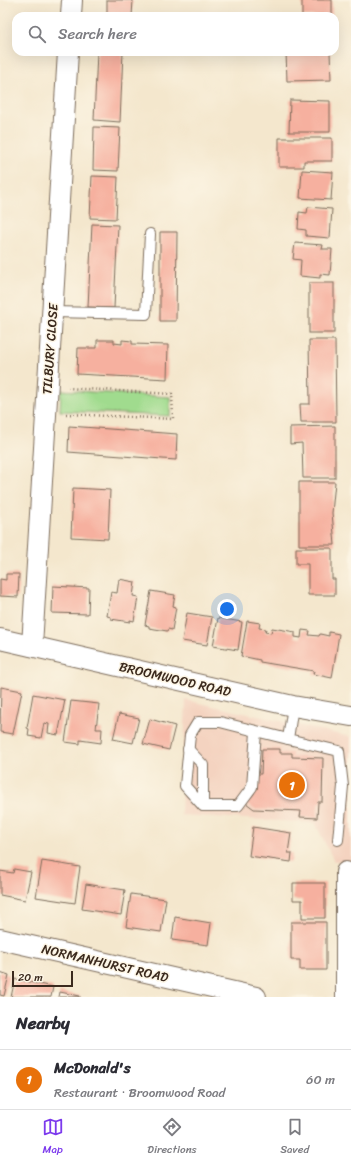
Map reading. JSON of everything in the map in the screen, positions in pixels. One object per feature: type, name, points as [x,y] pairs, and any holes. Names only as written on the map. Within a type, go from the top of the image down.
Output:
[{"type":"street","points":[[71,12],[72,0]]},
{"type":"street","name":"TILBURY CLOSE","points":[[32,646],[68,56]]},
{"type":"street","name":"BROOMWOOD ROAD","points":[[0,639],[293,706],[351,716]]},
{"type":"street","points":[[346,872],[346,997]]},
{"type":"street","name":"NORMANHURST ROAD","points":[[0,939],[256,997]]},
{"type":"lane","points":[[52,312],[146,314],[150,234]]},
{"type":"lane","points":[[288,740],[293,706]]},
{"type":"lane","points":[[256,732],[252,787],[238,806],[203,806],[185,786],[190,735],[198,722],[220,722],[288,740],[339,751],[343,786],[338,840]]},
{"type":"lane","points":[[188,749],[203,764],[203,806]]},
{"type":"path","points":[[46,412],[173,419],[172,394],[48,387]]},
{"type":"shaded area","points":[[186,700],[351,737],[351,861],[334,861],[315,823],[181,815]]},
{"type":"green space","points":[[61,390],[170,397],[170,416],[60,411]]},
{"type":"building","points":[[107,0],[133,0],[132,12],[107,12]]},
{"type":"building","points":[[302,0],[332,0],[332,12],[302,12]]},
{"type":"building","points":[[97,56],[123,56],[120,122],[94,120]]},
{"type":"building","points":[[286,56],[330,56],[331,80],[287,81]]},
{"type":"building","points":[[290,100],[330,101],[330,132],[289,132]]},
{"type":"building","points":[[94,127],[120,128],[118,171],[93,170]]},
{"type":"building","points":[[279,138],[332,138],[332,161],[304,161],[304,167],[279,167]]},
{"type":"building","points":[[302,170],[333,172],[331,200],[300,198]]},
{"type":"building","points":[[92,176],[118,177],[116,219],[90,218]]},
{"type":"building","points":[[308,207],[332,209],[330,238],[306,236],[306,230],[298,229],[299,212],[307,213]]},
{"type":"building","points":[[92,224],[118,225],[114,308],[88,307]]},
{"type":"building","points":[[160,232],[177,232],[176,321],[160,321]]},
{"type":"building","points":[[295,243],[323,245],[322,249],[332,249],[330,275],[320,274],[320,278],[300,276],[301,260],[293,259]]},
{"type":"building","points":[[309,283],[334,283],[334,333],[309,333]]},
{"type":"building","points":[[97,340],[114,340],[114,343],[122,344],[122,340],[132,341],[132,344],[168,345],[167,379],[77,374],[78,348],[97,348]]},
{"type":"building","points":[[309,340],[335,340],[336,422],[301,422],[300,404],[310,404]]},
{"type":"building","points":[[69,426],[177,434],[176,460],[68,452]]},
{"type":"building","points":[[335,426],[335,478],[303,478],[302,443],[290,444],[290,427]]},
{"type":"building","points":[[299,482],[335,482],[332,513],[335,545],[299,545]]},
{"type":"building","points":[[73,488],[110,490],[108,539],[71,537]]},
{"type":"building","points":[[296,548],[332,548],[332,579],[335,579],[335,595],[308,595],[308,564],[296,564]]},
{"type":"building","points":[[6,574],[19,574],[18,597],[0,596],[0,579],[6,580]]},
{"type":"building","points":[[119,579],[135,582],[133,596],[138,597],[134,621],[130,620],[130,622],[111,619],[111,617],[107,616],[111,592],[117,593]]},
{"type":"building","points":[[53,586],[89,588],[88,614],[52,613]]},
{"type":"building","points":[[151,591],[175,595],[173,606],[176,607],[172,630],[168,629],[167,631],[149,628],[149,626],[145,625]]},
{"type":"building","points":[[187,613],[212,617],[207,645],[182,641]]},
{"type":"building","points":[[218,618],[242,622],[238,650],[213,646]]},
{"type":"building","points":[[247,621],[260,623],[259,628],[266,629],[265,632],[271,633],[272,628],[284,630],[295,632],[295,637],[301,638],[302,630],[310,631],[309,635],[319,636],[320,634],[329,636],[329,632],[339,634],[332,678],[313,674],[314,671],[260,662],[260,660],[241,656]]},
{"type":"building","points":[[1,687],[22,691],[13,734],[0,732]]},
{"type":"building","points":[[33,694],[65,700],[58,735],[48,733],[49,724],[44,723],[41,738],[28,736],[29,729],[27,728]]},
{"type":"building","points":[[71,701],[99,704],[96,729],[102,729],[101,743],[80,740],[80,744],[65,742]]},
{"type":"building","points":[[119,714],[139,718],[133,743],[113,739]]},
{"type":"building","points":[[150,719],[175,726],[169,750],[143,744]]},
{"type":"building","points":[[262,749],[280,749],[280,753],[292,753],[292,757],[323,758],[322,802],[318,802],[317,818],[300,817],[301,811],[254,809],[246,803],[254,794],[255,774],[261,774]]},
{"type":"building","points":[[253,827],[291,833],[288,853],[292,853],[291,862],[249,856]]},
{"type":"building","points":[[42,861],[80,867],[75,903],[36,897]]},
{"type":"building","points":[[14,869],[31,872],[25,900],[0,895],[0,871],[13,873]]},
{"type":"building","points":[[293,883],[325,883],[325,918],[302,918],[302,900],[293,900]]},
{"type":"building","points":[[86,884],[125,890],[121,915],[82,909]]},
{"type":"building","points":[[131,894],[166,899],[161,932],[126,927]]},
{"type":"building","points":[[175,917],[211,923],[208,945],[172,940]]},
{"type":"building","points":[[291,922],[326,922],[326,970],[300,970],[300,960],[291,960]]},
{"type":"building","points":[[0,972],[9,975],[4,996],[0,995]]},
{"type":"building","points":[[15,979],[53,987],[51,997],[11,997]]},
{"type":"building","points":[[60,992],[80,996],[80,997],[59,997]]},
{"type":"place","name":"McDonald's","points":[[292,785]]}]
